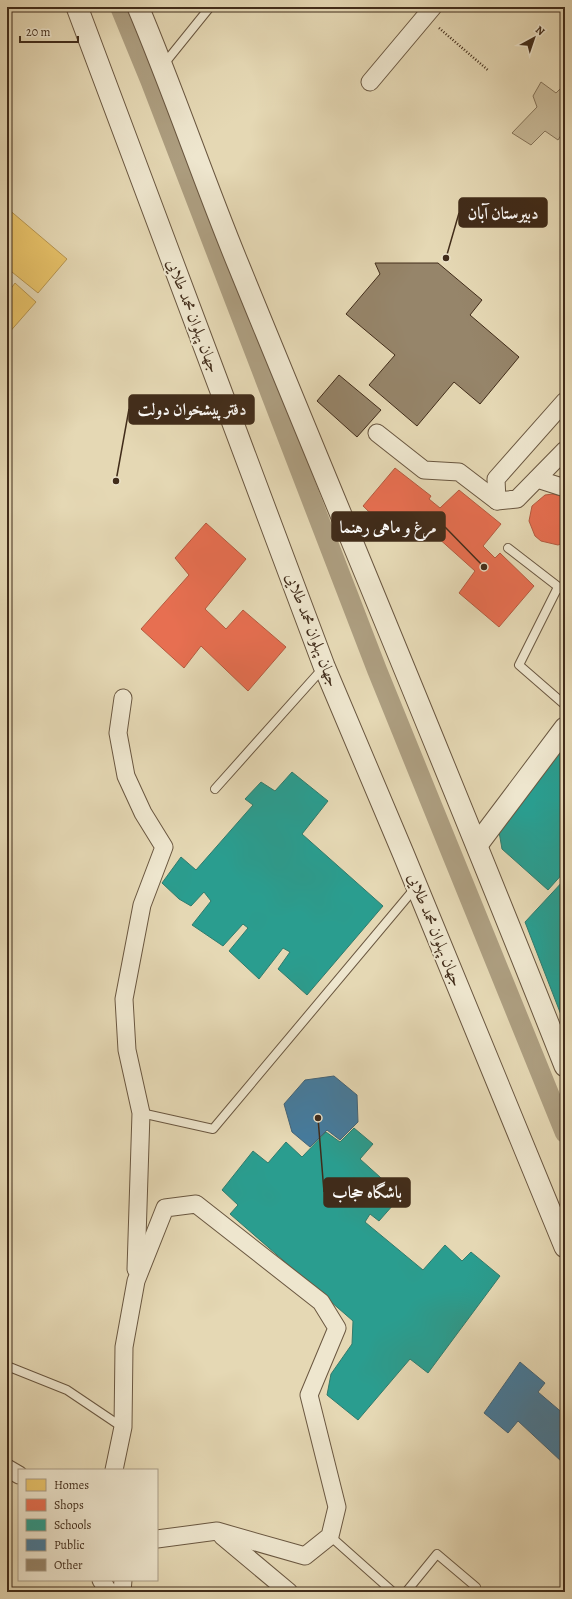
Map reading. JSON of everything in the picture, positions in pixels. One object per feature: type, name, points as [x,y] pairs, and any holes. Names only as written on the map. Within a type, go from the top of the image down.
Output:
[{"type":"street","name":"جهان پهلوان محمد طلایی","points":[[77,7],[324,666],[417,885],[565,1247]]},
{"type":"street","points":[[138,7],[162,65],[226,234],[477,845],[565,1066]]},
{"type":"street","points":[[370,82],[429,11]]},
{"type":"street","points":[[497,501],[496,479],[565,401]]},
{"type":"street","points":[[377,433],[424,470],[459,472],[497,501],[517,499],[565,450]]},
{"type":"street","points":[[537,478],[565,488]]},
{"type":"street","points":[[114,1469],[123,1427],[124,1347],[136,1281],[140,1113],[126,1050],[124,999],[142,905],[164,847],[143,813],[126,776],[118,733],[123,698]]},
{"type":"street","points":[[477,845],[565,728]]},
{"type":"street","points":[[136,1281],[165,1208],[196,1204],[321,1302],[338,1328],[309,1395],[337,1507],[330,1536],[305,1556],[217,1531],[158,1539]]},
{"type":"street","points":[[7,1468],[18,1474]]},
{"type":"street","points":[[217,1531],[289,1592]]},
{"type":"street","points":[[103,1581],[109,1592]]},
{"type":"street","points":[[122,1592],[123,1581]]},
{"type":"lane","points":[[162,65],[210,7]]},
{"type":"lane","points":[[508,548],[565,592]]},
{"type":"lane","points":[[558,586],[519,665],[565,705]]},
{"type":"lane","points":[[214,789],[324,666]]},
{"type":"lane","points":[[140,1113],[213,1130],[417,885]]},
{"type":"lane","points":[[7,1366],[67,1390],[123,1427]]},
{"type":"lane","points":[[330,1536],[393,1592]]},
{"type":"lane","points":[[406,1592],[437,1554],[476,1587],[471,1592]]},
{"type":"path","points":[[429,11],[490,71]]},
{"type":"shaded area","points":[[541,82],[556,93],[565,84],[565,129],[558,140],[545,131],[531,145],[512,133],[537,107],[533,96]]},
{"type":"building: Homes","points":[[7,208],[67,259],[38,293],[7,268]]},
{"type":"building: Homes","points":[[15,283],[36,302],[7,335],[7,294]]},
{"type":"building: Shops","points":[[395,468],[431,496],[429,499],[440,508],[459,490],[501,524],[483,546],[495,558],[500,553],[534,586],[499,627],[459,593],[475,571],[417,519],[396,538],[363,506]]},
{"type":"building: Shops","points":[[553,494],[565,497],[565,542],[558,545],[541,541],[535,536],[529,521],[532,506],[545,495]]},
{"type":"building: Shops","points":[[206,523],[246,559],[205,609],[226,629],[243,610],[286,647],[248,691],[201,646],[184,668],[141,629],[189,575],[175,558]]},
{"type":"building: Schools","points":[[565,743],[565,871],[548,890],[502,849],[498,826]]},
{"type":"building: Schools","points":[[292,772],[328,801],[302,834],[383,906],[307,995],[278,969],[290,952],[283,948],[259,979],[229,951],[248,928],[243,924],[223,946],[192,925],[211,901],[204,892],[191,906],[179,899],[162,883],[181,857],[196,870],[253,805],[245,799],[261,782],[275,791]]},
{"type":"building: Schools","points":[[565,879],[565,1025],[525,922]]},
{"type":"building: Schools","points":[[354,1128],[373,1144],[360,1159],[401,1196],[379,1221],[370,1214],[365,1222],[423,1270],[445,1245],[462,1261],[471,1252],[500,1276],[428,1373],[410,1359],[358,1420],[327,1395],[331,1374],[352,1344],[353,1321],[230,1214],[238,1205],[222,1190],[253,1151],[268,1163],[286,1142],[302,1157],[326,1132],[340,1142]]},
{"type":"building: Public","points":[[334,1076],[357,1095],[358,1122],[340,1140],[327,1130],[310,1147],[292,1132],[284,1104],[305,1080]]},
{"type":"building: Public","points":[[520,1362],[545,1383],[538,1392],[565,1415],[565,1458],[562,1462],[518,1421],[508,1433],[484,1413]]},
{"type":"building: Other","points":[[375,263],[438,263],[482,300],[470,315],[519,357],[480,404],[454,382],[417,426],[369,385],[395,355],[346,314],[380,274]]},
{"type":"building: Other","points":[[339,375],[381,410],[357,437],[317,401]]},
{"type":"waterway","points":[[120,7],[150,80],[377,670],[565,1133]]},
{"type":"place","name":"دبیرستان آبان","points":[[446,258]]},
{"type":"place","name":"دفتر پیشخوان دولت","points":[[116,481]]},
{"type":"place","name":"مرغ و ماهی رهنما","points":[[484,567]]},
{"type":"place","name":"باشگاه حجاب","points":[[318,1118]]}]
